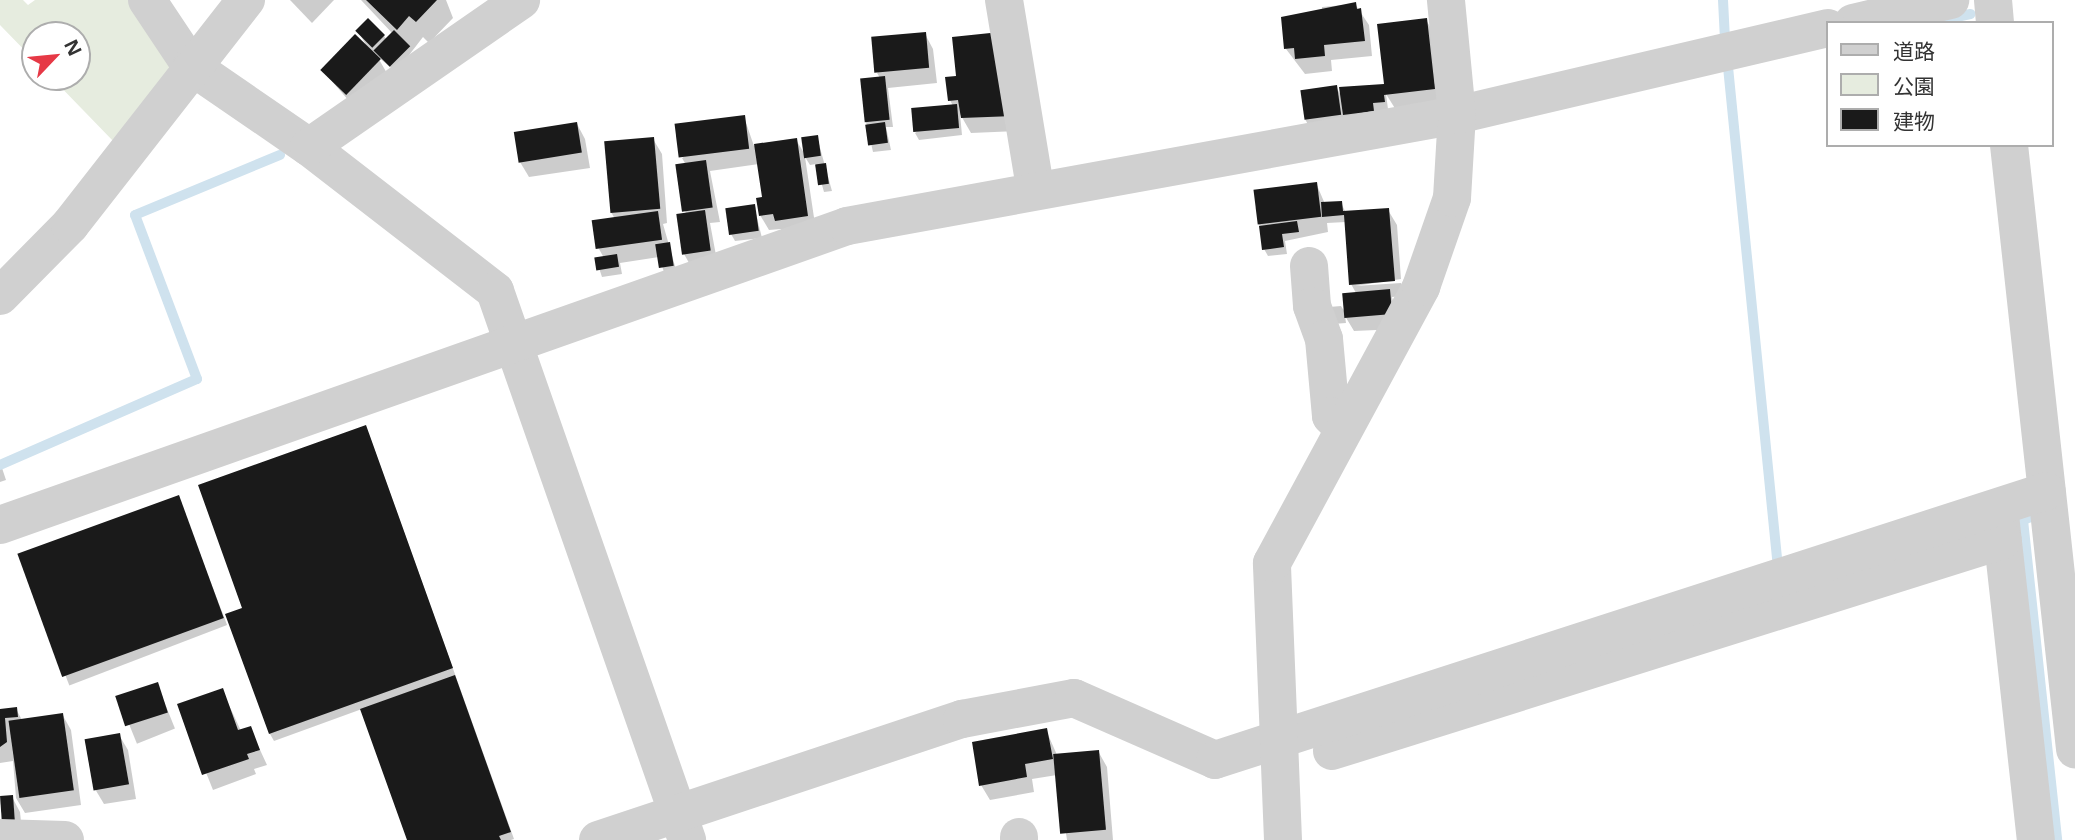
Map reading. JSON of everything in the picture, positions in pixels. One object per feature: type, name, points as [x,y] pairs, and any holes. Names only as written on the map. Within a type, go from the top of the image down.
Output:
[{"type":"street","points":[[147,0],[191,66],[309,147],[495,291],[682,826]]},
{"type":"street","points":[[0,296],[70,225],[191,66],[246,0]]},
{"type":"street","points":[[309,147],[521,0]]},
{"type":"street","points":[[1003,0],[1035,188]]},
{"type":"street","points":[[1283,840],[1272,563],[1421,287],[1452,198],[1457,115],[1446,0]]},
{"type":"street","points":[[1862,21],[1951,0]]},
{"type":"street","points":[[1993,0],[1995,21]]},
{"type":"street","points":[[0,525],[847,226],[1035,188],[1457,115],[1826,28]]},
{"type":"street","points":[[2009,147],[2075,749]]},
{"type":"street","points":[[1309,267],[1311,306],[1324,339],[1331,416],[1344,429]]},
{"type":"street","points":[[2036,840],[2001,525],[2005,503],[2047,491]]},
{"type":"street","points":[[598,840],[682,826],[962,719],[1074,698],[1214,760],[1280,753],[2001,525]]},
{"type":"street","points":[[0,838],[65,840]]},
{"type":"green space","points":[[0,0],[23,0],[28,5],[35,0],[133,0],[173,67],[115,143],[65,91],[91,91],[91,21],[21,21],[21,47],[0,25]]},
{"type":"building","points":[[366,0],[437,0],[416,22],[409,16],[397,30]]},
{"type":"building","points":[[1356,2],[1357,9],[1361,8],[1365,41],[1324,45],[1325,56],[1295,59],[1294,48],[1284,49],[1281,17]]},
{"type":"building","points":[[368,18],[385,35],[372,48],[355,31]]},
{"type":"building","points":[[1427,18],[1435,89],[1384,95],[1385,102],[1373,103],[1374,111],[1343,115],[1339,87],[1384,84],[1377,24]]},
{"type":"building","points":[[394,30],[410,46],[390,67],[373,51]]},
{"type":"building","points":[[926,32],[929,68],[874,73],[871,37]]},
{"type":"building","points":[[1000,32],[1014,116],[961,118],[958,100],[948,101],[945,77],[956,76],[952,37]]},
{"type":"building","points":[[355,34],[381,59],[346,95],[320,70]]},
{"type":"building","points":[[885,76],[890,120],[865,122],[860,79]]},
{"type":"building","points":[[1337,85],[1341,115],[1305,120],[1300,90]]},
{"type":"building","points":[[957,104],[959,128],[913,132],[911,108]]},
{"type":"building","points":[[745,115],[749,149],[679,157],[675,124]]},
{"type":"building","points":[[577,122],[582,153],[519,163],[514,132]]},
{"type":"building","points":[[885,122],[888,143],[868,146],[865,125]]},
{"type":"building","points":[[818,135],[821,156],[804,158],[801,137]]},
{"type":"building","points":[[654,137],[660,209],[610,213],[604,141]]},
{"type":"building","points":[[797,138],[808,216],[775,221],[773,214],[759,216],[756,198],[762,197],[754,144]]},
{"type":"building","points":[[706,160],[713,208],[682,212],[675,164]]},
{"type":"building","points":[[826,163],[829,184],[818,185],[815,165]]},
{"type":"building","points":[[1317,182],[1321,217],[1258,225],[1253,190]]},
{"type":"building","points":[[1342,201],[1343,211],[1389,208],[1395,281],[1349,285],[1344,215],[1322,217],[1321,202]]},
{"type":"building","points":[[755,204],[759,231],[729,235],[725,208]]},
{"type":"building","points":[[705,210],[711,251],[682,255],[676,214]]},
{"type":"building","points":[[658,211],[662,240],[596,249],[592,220]]},
{"type":"building","points":[[1297,221],[1299,232],[1282,234],[1284,247],[1262,250],[1259,226]]},
{"type":"building","points":[[670,242],[674,266],[659,268],[655,244]]},
{"type":"building","points":[[617,254],[619,267],[596,270],[594,258]]},
{"type":"building","points":[[1390,289],[1392,314],[1344,318],[1342,293]]},
{"type":"building","points":[[366,425],[453,668],[269,734],[225,614],[242,608],[198,485]]},
{"type":"building","points":[[179,495],[224,618],[62,677],[17,554]]},
{"type":"building","points":[[455,675],[511,832],[499,836],[501,840],[407,840],[360,709]]},
{"type":"building","points":[[158,682],[168,712],[125,726],[115,696]]},
{"type":"building","points":[[223,688],[238,730],[251,726],[260,750],[247,754],[249,759],[202,775],[177,704]]},
{"type":"building","points":[[17,707],[18,717],[5,718],[7,742],[0,747],[0,709]]},
{"type":"building","points":[[63,713],[74,790],[19,798],[9,721]]},
{"type":"building","points":[[1047,728],[1053,759],[1025,764],[1027,777],[979,786],[972,742]]},
{"type":"building","points":[[120,733],[129,784],[94,790],[85,739]]},
{"type":"building","points":[[1099,750],[1106,830],[1060,834],[1053,754]]},
{"type":"building","points":[[13,795],[15,826],[2,827],[0,796]]},
{"type":"waterway","points":[[1723,0],[1725,40]]},
{"type":"waterway","points":[[1947,19],[1970,14]]},
{"type":"waterway","points":[[1728,67],[1778,568]]},
{"type":"waterway","points":[[0,465],[197,379],[135,215],[280,155]]},
{"type":"waterway","points":[[2034,516],[2023,520],[2057,840]]}]
